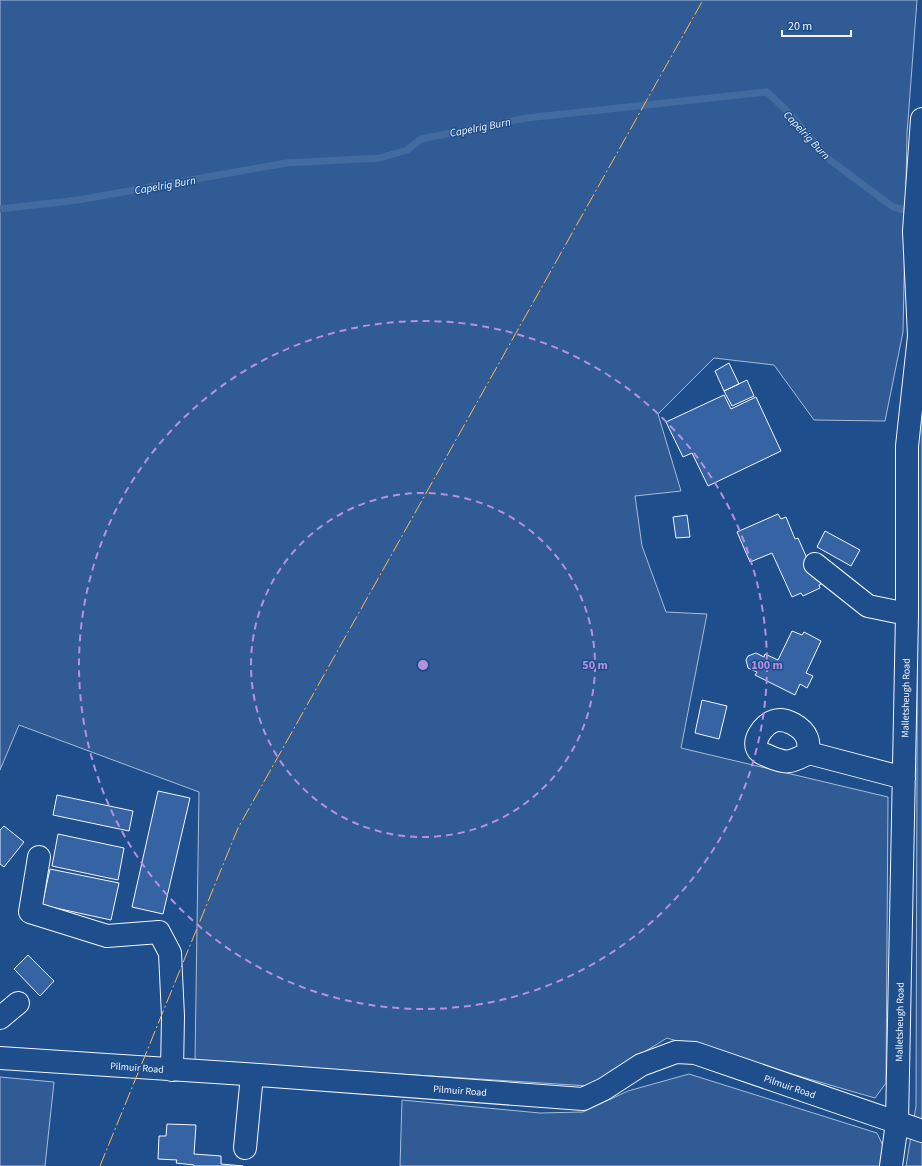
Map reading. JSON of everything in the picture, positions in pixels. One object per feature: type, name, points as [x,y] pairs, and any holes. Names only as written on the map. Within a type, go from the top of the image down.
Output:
[{"type":"street","name":"Malletsheugh Road","points":[[891,1166],[897,1122],[907,614],[907,446],[919,336],[914,231],[922,119]]},
{"type":"street","points":[[815,564],[868,606],[907,614]]},
{"type":"street","points":[[809,753],[904,778]]},
{"type":"street","points":[[39,857],[30,912],[108,936],[159,932],[170,953],[173,1016],[172,1070]]},
{"type":"street","points":[[0,1018],[18,1003]]},
{"type":"street","name":"Pilmuir Road","points":[[0,1058],[583,1099],[604,1089],[641,1065],[676,1052],[695,1053],[922,1131]]},
{"type":"street","points":[[245,1148],[252,1075]]},
{"type":"shaded area","points":[[0,0],[917,0],[907,134],[903,332],[885,421],[814,420],[774,365],[714,358],[658,414],[681,491],[635,496],[642,546],[666,612],[707,614],[681,748],[888,797],[886,1083],[875,1098],[667,1038],[589,1086],[195,1061],[199,792],[19,725],[0,770]]},
{"type":"shaded area","points":[[922,407],[922,1166],[906,1166],[916,1106],[918,440]]},
{"type":"shaded area","points":[[689,1074],[877,1133],[884,1148],[881,1166],[400,1166],[402,1100],[540,1113],[583,1112],[628,1091]]},
{"type":"shaded area","points":[[0,1077],[54,1082],[45,1166],[0,1166]]},
{"type":"building","points":[[729,363],[739,384],[724,391],[715,371]]},
{"type":"building","points":[[747,380],[754,396],[732,406],[724,391]]},
{"type":"building","points":[[724,395],[731,409],[756,397],[781,451],[708,486],[692,453],[683,457],[666,422]]},
{"type":"building","points":[[778,514],[781,519],[786,517],[795,539],[798,538],[814,574],[823,583],[819,585],[820,588],[803,596],[801,593],[792,597],[772,553],[750,562],[737,532]]},
{"type":"building","points":[[687,515],[690,537],[676,538],[673,517]]},
{"type":"building","points":[[825,531],[860,550],[851,566],[817,547]]},
{"type":"building","points":[[792,631],[802,635],[804,632],[821,641],[806,673],[813,676],[807,688],[800,684],[795,695],[755,675],[757,672],[748,668],[746,660],[748,656],[756,653],[764,657],[765,654],[778,660]]},
{"type":"building","points":[[702,700],[727,706],[719,739],[695,733]]},
{"type":"building","points":[[158,791],[190,798],[163,914],[132,907]]},
{"type":"building","points":[[57,795],[133,811],[129,831],[53,815]]},
{"type":"building","points":[[4,826],[24,842],[4,867],[0,864],[0,830]]},
{"type":"building","points":[[58,834],[124,848],[118,880],[52,866]]},
{"type":"building","points":[[50,869],[119,883],[111,920],[42,905]]},
{"type":"building","points":[[28,955],[54,981],[40,996],[14,969]]},
{"type":"building","points":[[167,1124],[196,1125],[194,1154],[221,1156],[221,1164],[243,1166],[194,1166],[176,1163],[177,1160],[158,1159],[159,1136],[166,1136]]},
{"type":"waterway","name":"Capelrig Burn","points":[[0,209],[78,200],[286,163],[380,158],[407,150],[421,139],[526,118],[767,92],[788,112],[830,160],[893,207],[913,212]]},
{"type":"power","points":[[100,1166],[238,828],[703,0]]}]
